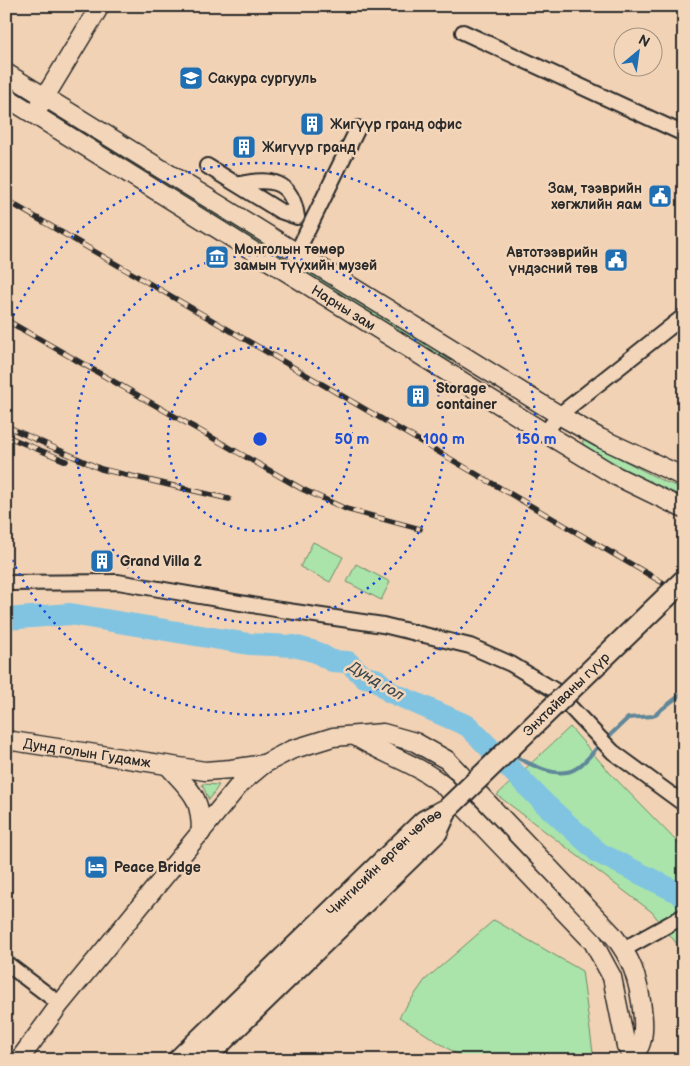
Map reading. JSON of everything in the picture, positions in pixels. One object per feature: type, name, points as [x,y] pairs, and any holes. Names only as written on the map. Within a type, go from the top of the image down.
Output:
[{"type":"highway","name":"Энхтайваны гүүр","points":[[448,808],[684,580]]},
{"type":"highway","name":"Чингисийн өргөн чөлөө","points":[[178,1060],[424,821],[448,808]]},
{"type":"highway","name":"Чингисийн өргөн чөлөө","points":[[203,1060],[437,832],[448,808]]},
{"type":"main road","points":[[34,114],[100,6]]},
{"type":"main road","name":"Нарны зам","points":[[6,73],[559,416],[600,438],[684,477]]},
{"type":"main road","name":"Нарны зам","points":[[6,97],[545,433],[616,476],[684,509]]},
{"type":"main road","points":[[19,1060],[60,1004],[201,833],[220,805],[240,784],[264,764],[314,741],[355,736],[389,734],[415,742],[447,760],[589,907],[624,949],[633,970],[641,1002],[642,1038],[640,1047],[632,1057],[626,1046],[612,978],[593,942],[444,786],[422,769],[374,748],[355,736]]},
{"type":"main road","name":"Дунд голын Гудамж","points":[[6,740],[77,749],[169,767],[205,770],[231,769],[264,764]]},
{"type":"main road","points":[[169,767],[195,796],[201,812],[201,833]]},
{"type":"street","points":[[463,32],[684,134]]},
{"type":"street","points":[[297,252],[358,128]]},
{"type":"street","points":[[207,166],[240,184],[280,211],[298,217],[290,194],[280,183],[264,180],[240,184]]},
{"type":"street","points":[[545,433],[559,416],[684,316]]},
{"type":"street","points":[[6,583],[118,582],[281,610],[383,624],[433,635],[470,646],[511,664],[554,690],[613,752],[684,804]]},
{"type":"street","points":[[624,949],[684,916]]},
{"type":"street","points":[[6,963],[60,1004]]},
{"type":"green space","points":[[67,119],[459,363],[422,347],[63,121]]},
{"type":"green space","points":[[585,440],[663,481],[684,489],[684,502],[587,449],[582,442]]},
{"type":"green space","points":[[313,542],[343,557],[330,582],[300,567]]},
{"type":"green space","points":[[356,564],[390,582],[381,600],[347,582]]},
{"type":"green space","points":[[570,727],[610,773],[684,849],[684,953],[652,912],[497,795]]},
{"type":"green space","points":[[202,784],[219,785],[209,800]]},
{"type":"green space","points":[[494,920],[582,971],[594,1060],[466,1060],[399,1017],[425,980]]},
{"type":"waterway","name":"Дунд гол","points":[[6,619],[70,614],[249,644],[294,646],[316,652],[332,661],[348,662],[364,677],[376,679],[390,692],[468,726],[545,804],[599,853],[677,892],[684,898]]},
{"type":"waterway","points":[[606,739],[628,718],[653,716],[684,692]]},
{"type":"waterway","name":"Дунд гол","points":[[482,740],[501,749]]},
{"type":"waterway","points":[[512,755],[534,766],[560,773],[575,769],[601,744]]},
{"type":"railway","points":[[6,200],[684,595]]},
{"type":"railway","points":[[6,320],[302,489],[346,509],[420,529]]},
{"type":"railway","points":[[6,426],[101,469],[229,499]]},
{"type":"railway","points":[[6,436],[66,461]]},
{"type":"place","name":"Сакура сургууль","points":[[191,78]]},
{"type":"place","name":"Жигүүр гранд офис","points":[[312,124]]},
{"type":"place","name":"Жигүүр гранд","points":[[244,147]]},
{"type":"place","name":"Зам, тээврийн хөгжлийн яам","points":[[660,196]]},
{"type":"place","name":"Монголын төмөр замын түүхийн музей","points":[[217,257]]},
{"type":"place","name":"Автотээврийн үндэсний төв","points":[[616,260]]},
{"type":"place","name":"Storage container","points":[[418,396]]},
{"type":"place","name":"Grand Villa 2","points":[[102,561]]},
{"type":"place","name":"Peace Bridge","points":[[96,867]]}]
